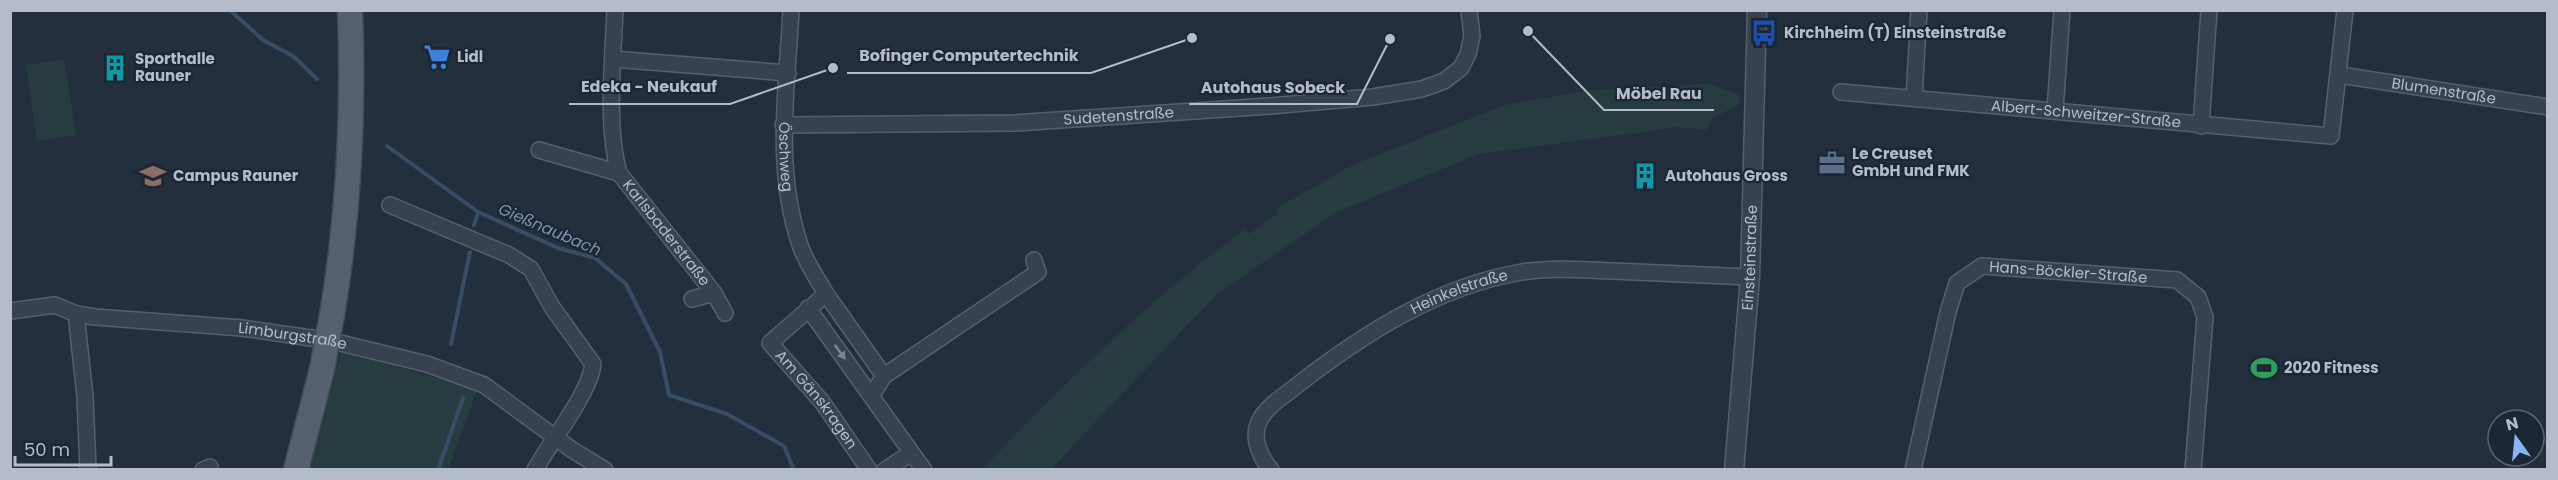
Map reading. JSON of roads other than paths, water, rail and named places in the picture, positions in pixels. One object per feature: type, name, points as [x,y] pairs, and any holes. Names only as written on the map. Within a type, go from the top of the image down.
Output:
[{"type":"main road","points":[[296,470],[322,369],[343,239],[351,148],[350,10]]},
{"type":"street","name":"Karlsbaderstraße","points":[[615,10],[614,154],[619,173],[714,293],[725,313]]},
{"type":"street","name":"Öschweg","points":[[791,10],[783,125],[783,160],[788,203],[801,247],[826,294],[884,376]]},
{"type":"street","name":"Sudetenstraße","points":[[783,125],[1014,123],[1270,106],[1412,91],[1444,81],[1461,68],[1468,54],[1472,36],[1469,10]]},
{"type":"street","name":"Einsteinstraße","points":[[1734,470],[1750,277],[1757,10]]},
{"type":"street","points":[[1914,98],[1919,10]]},
{"type":"street","points":[[2055,110],[2062,10]]},
{"type":"street","points":[[2201,126],[2209,10]]},
{"type":"street","points":[[2340,75],[2345,10]]},
{"type":"street","points":[[613,59],[788,73]]},
{"type":"street","name":"Albert-Schweitzer-Straße","points":[[1841,92],[2331,136],[2340,75]]},
{"type":"street","name":"Blumenstraße","points":[[2340,75],[2547,107]]},
{"type":"street","name":"Karlsbaderstraße","points":[[539,150],[619,173]]},
{"type":"street","points":[[390,204],[509,255],[531,269],[552,307],[593,364],[592,373],[535,470]]},
{"type":"street","points":[[871,396],[884,376],[1038,272],[1034,260]]},
{"type":"street","name":"Hans-Böckler-Straße","points":[[1912,470],[1948,312],[1957,283],[1982,266],[2177,280],[2198,297],[2205,317],[2193,470]]},
{"type":"street","name":"Heinkelstraße","points":[[1271,470],[1260,454],[1256,435],[1258,423],[1270,407],[1338,354],[1395,319],[1450,292],[1504,276],[1550,269],[1750,277]]},
{"type":"street","name":"Karlsbaderstraße","points":[[692,299],[714,293]]},
{"type":"street","points":[[826,294],[808,308],[924,470]]},
{"type":"street","name":"Limburgstraße","points":[[10,311],[56,305],[76,314],[242,328],[333,341],[401,357],[484,384],[554,436],[605,470]]},
{"type":"street","name":"Am Gänskragen","points":[[808,308],[770,343],[823,403],[869,470]]},
{"type":"street","points":[[76,314],[85,396],[88,470]]},
{"type":"street","points":[[885,470],[911,453]]},
{"type":"waterway","name":"Gießnaubach","points":[[230,10],[263,40],[293,56],[317,79]]},
{"type":"waterway","name":"Gießnaubach","points":[[387,146],[478,212],[558,248],[595,258],[626,284],[660,352],[669,395],[727,414],[784,446],[794,470]]},
{"type":"waterway","points":[[474,225],[478,212]]},
{"type":"waterway","points":[[451,344],[470,252]]},
{"type":"waterway","points":[[438,470],[463,398]]},
{"type":"place","name":"Möbel Rau","points":[[1528,31]]},
{"type":"place","name":"Kirchheim (T) Einsteinstraße","points":[[1764,33]]},
{"type":"place","name":"Bofinger Computertechnik","points":[[1192,38]]},
{"type":"place","name":"Autohaus Sobeck","points":[[1390,39]]},
{"type":"place","name":"Lidl","points":[[437,57]]},
{"type":"place","name":"Sporthalle Rauner","points":[[115,68]]},
{"type":"place","name":"Edeka - Neukauf","points":[[833,68]]},
{"type":"place","name":"Le Creuset GmbH und FMK","points":[[1832,163]]},
{"type":"place","name":"Campus Rauner","points":[[153,176]]},
{"type":"place","name":"Autohaus Gross","points":[[1645,176]]},
{"type":"place","name":"2020 Fitness","points":[[2264,368]]}]
